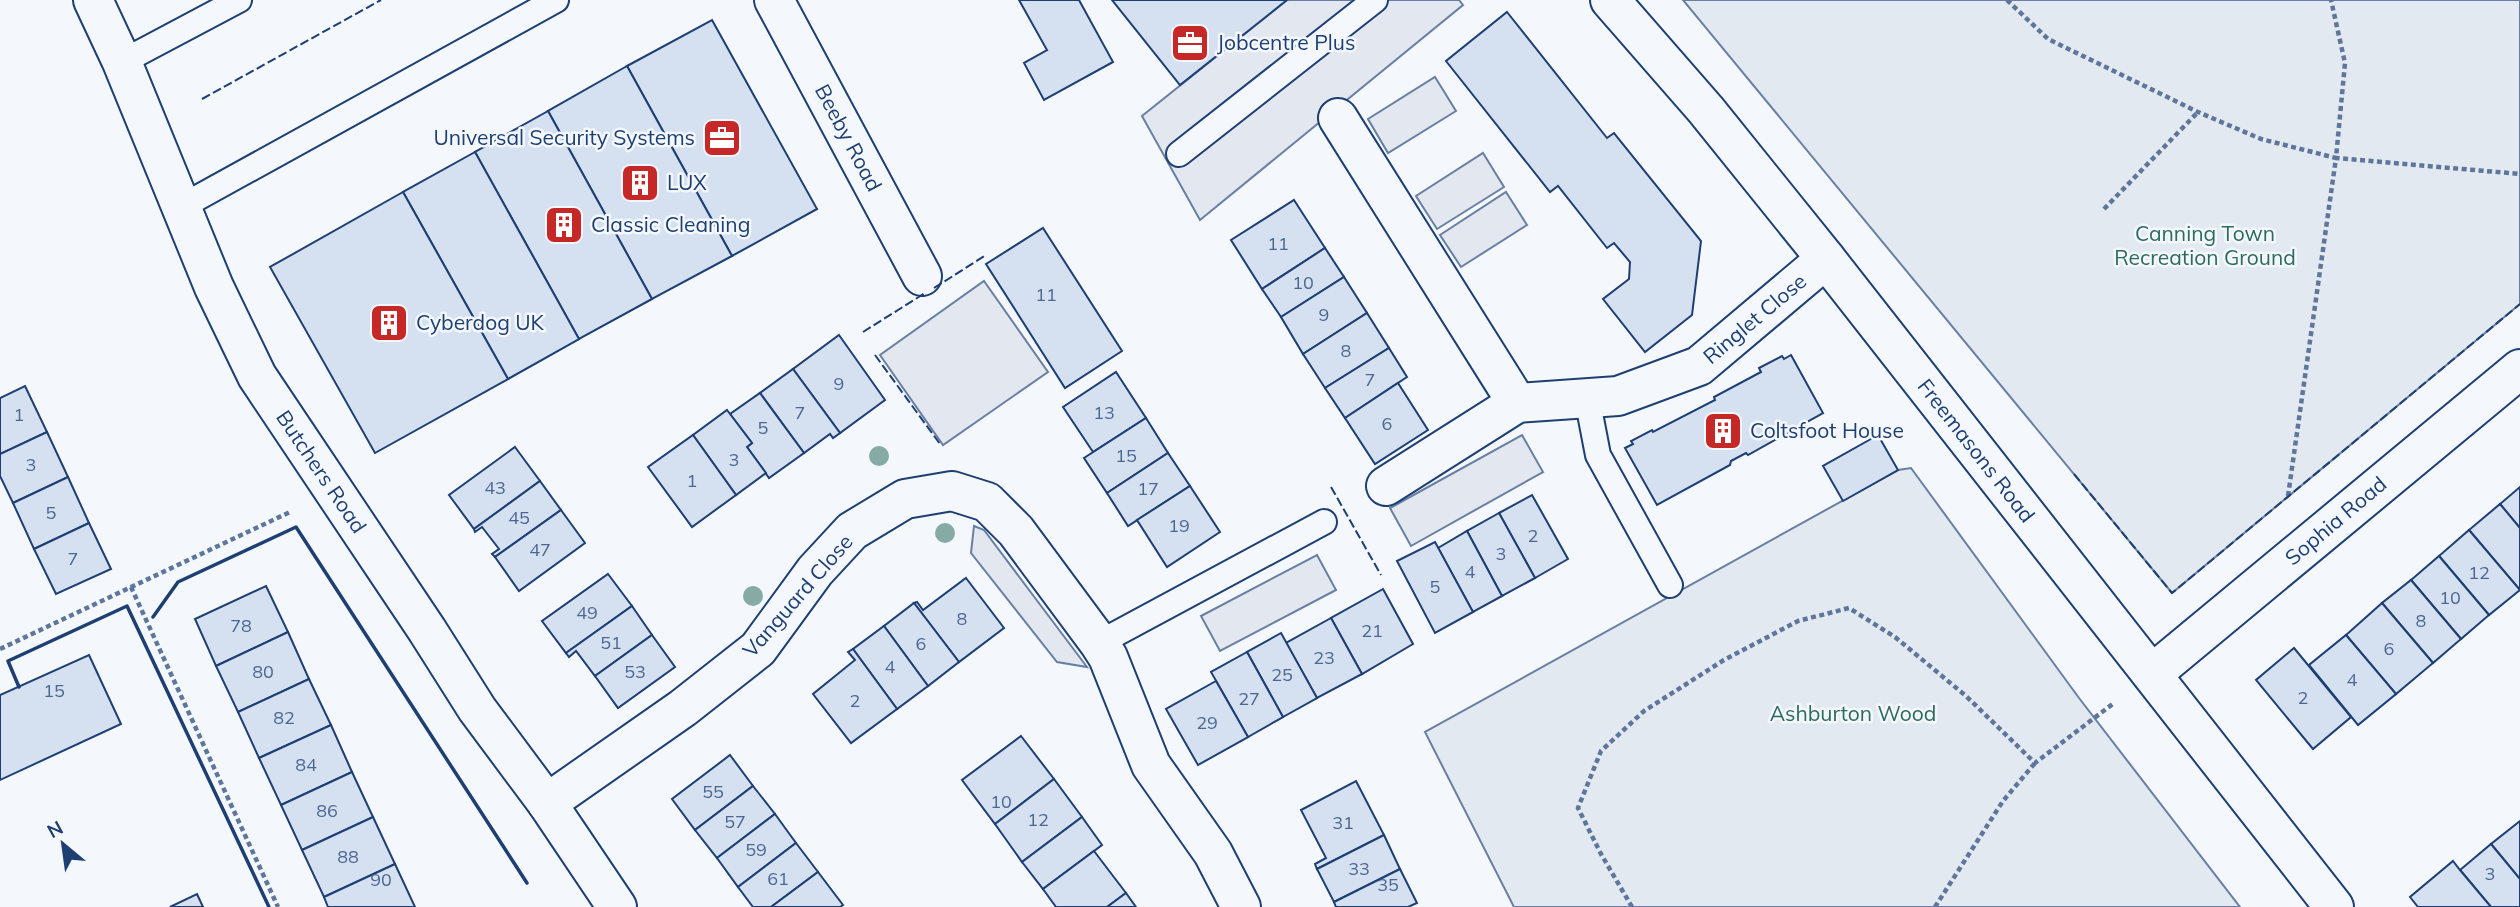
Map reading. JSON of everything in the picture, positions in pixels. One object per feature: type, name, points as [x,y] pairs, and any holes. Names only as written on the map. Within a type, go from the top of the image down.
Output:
[{"type":"street","name":"Butchers Road","points":[[93,0],[122,62],[214,287],[257,376],[477,709],[547,803],[617,907]]},
{"type":"street","name":"Beeby Road","points":[[774,0],[922,276]]},
{"type":"street","name":"Freemasons Road","points":[[1610,0],[1706,110],[1826,259],[2334,907]]},
{"type":"street","points":[[1338,118],[1517,403]]},
{"type":"street","name":"Ringlet Close","points":[[1386,486],[1517,403],[1618,396],[1699,366],[1826,259]]},
{"type":"street","name":"Sophia Road","points":[[2152,674],[2520,369]]},
{"type":"street","name":"Vanguard Close","points":[[547,803],[682,708],[758,649],[815,571],[852,531],[905,499],[952,491],[987,502],[1016,531],[1099,643],[1108,657],[1151,765],[1213,853],[1241,907]]},
{"type":"lane","points":[[122,62],[239,0]]},
{"type":"lane","points":[[181,207],[556,0]]},
{"type":"lane","points":[[1179,154],[1375,0]]},
{"type":"lane","points":[[1587,398],[1598,455],[1670,585]]},
{"type":"lane","points":[[1099,643],[1324,522]]},
{"type":"path","points":[[2007,0],[2048,39],[2198,112],[2261,139],[2336,158],[2520,174]]},
{"type":"path","points":[[2319,536],[2288,497],[2336,158],[2345,63],[2331,0]]},
{"type":"path","points":[[2104,209],[2198,112]]},
{"type":"path","points":[[0,649],[333,492]]},
{"type":"path","points":[[131,586],[278,907]]},
{"type":"path","points":[[1632,907],[1578,808],[1601,751],[1644,711],[1724,660],[1798,621],[1849,608],[1906,646],[1966,696],[2035,763]]},
{"type":"path","points":[[1936,907],[2003,801],[2035,763],[2115,703]]},
{"type":"green space","name":"Canning Town Recreation Ground","points":[[1683,0],[2520,0],[2520,304],[2172,593]]},
{"type":"green space","name":"Ashburton Wood","points":[[1911,468],[2079,698],[2240,907],[1514,907],[1425,732],[1898,470]]},
{"type":"shaded area","points":[[1287,0],[1459,0],[1463,5],[1200,220],[1142,116]]},
{"type":"shaded area","points":[[1435,77],[1456,111],[1388,153],[1368,119]]},
{"type":"shaded area","points":[[1483,153],[1504,187],[1437,229],[1416,196]]},
{"type":"shaded area","points":[[1506,192],[1527,225],[1461,267],[1440,235]]},
{"type":"shaded area","points":[[984,281],[1048,372],[943,445],[880,355]]},
{"type":"shaded area","points":[[1522,435],[1543,472],[1411,546],[1390,508]]},
{"type":"shaded area","points":[[974,526],[984,530],[1087,667],[1057,662],[971,553]]},
{"type":"shaded area","points":[[1317,555],[1336,590],[1220,651],[1201,616]]},
{"type":"building","points":[[1019,0],[1079,0],[1113,62],[1044,100],[1024,63],[1047,50]]},
{"type":"building","name":"Jobcentre Plus","points":[[1112,0],[1287,0],[1180,85]]},
{"type":"building","points":[[1507,12],[1607,138],[1614,133],[1701,241],[1692,315],[1645,352],[1603,299],[1629,279],[1630,262],[1614,243],[1607,248],[1558,186],[1550,192],[1446,61]]},
{"type":"building","name":"Universal Security Systems","points":[[712,20],[817,209],[732,256],[627,66]]},
{"type":"building","name":"LUX","points":[[627,66],[732,256],[652,299],[548,111]]},
{"type":"building","name":"Classic Cleaning","points":[[548,111],[652,299],[579,339],[475,152]]},
{"type":"building","points":[[475,152],[579,339],[508,379],[403,192]]},
{"type":"building","name":"Cyberdog UK","points":[[403,192],[508,379],[375,453],[270,267]]},
{"type":"building","points":[[1294,200],[1325,248],[1262,289],[1231,240]]},
{"type":"building","points":[[1043,228],[1122,351],[1065,388],[986,264]]},
{"type":"building","points":[[1325,248],[1344,277],[1281,317],[1262,289]]},
{"type":"building","points":[[1344,277],[1367,313],[1303,354],[1281,317]]},
{"type":"building","points":[[1367,313],[1389,348],[1325,388],[1303,354]]},
{"type":"building","points":[[839,335],[885,400],[840,433],[793,369]]},
{"type":"building","points":[[1389,348],[1407,377],[1345,418],[1325,388]]},
{"type":"building","name":"Coltsfoot House","points":[[1791,355],[1823,413],[1748,455],[1746,453],[1731,461],[1730,465],[1657,505],[1625,448],[1633,444],[1631,441],[1715,400],[1714,397],[1761,372],[1759,368],[1782,356],[1784,359]]},
{"type":"building","points":[[793,369],[840,433],[833,438],[830,434],[804,453],[760,393]]},
{"type":"building","points":[[1116,372],[1146,418],[1093,452],[1063,407]]},
{"type":"building","points":[[1398,383],[1428,430],[1375,464],[1345,418]]},
{"type":"building","points":[[25,386],[47,432],[0,454],[0,398]]},
{"type":"building","points":[[760,393],[804,453],[769,478],[747,447],[752,443],[730,414]]},
{"type":"building","points":[[727,410],[752,443],[747,447],[766,473],[736,495],[693,435]]},
{"type":"building","points":[[1146,418],[1168,453],[1107,493],[1084,458]]},
{"type":"building","points":[[47,432],[68,477],[13,503],[0,476],[0,454]]},
{"type":"building","points":[[693,435],[736,495],[692,527],[648,467]]},
{"type":"building","points":[[1878,435],[1898,470],[1843,501],[1823,466]]},
{"type":"building","points":[[515,447],[540,481],[474,529],[449,495]]},
{"type":"building","points":[[1168,453],[1190,486],[1128,526],[1107,493]]},
{"type":"building","points":[[68,477],[89,523],[34,549],[13,503]]},
{"type":"building","points":[[540,481],[561,510],[495,557],[492,554],[499,549],[482,527],[475,532],[474,529]]},
{"type":"building","points":[[1190,486],[1220,532],[1167,567],[1137,520]]},
{"type":"building","points":[[2520,487],[2520,528],[2500,504]]},
{"type":"building","points":[[1532,495],[1568,559],[1535,578],[1499,513]]},
{"type":"building","points":[[2500,504],[2520,528],[2520,590],[2469,530]]},
{"type":"building","points":[[561,510],[585,543],[519,591],[495,557]]},
{"type":"building","points":[[1499,513],[1535,578],[1502,596],[1467,531]]},
{"type":"building","points":[[89,523],[111,569],[56,594],[34,549]]},
{"type":"building","points":[[2469,530],[2520,590],[2489,615],[2439,556]]},
{"type":"building","points":[[1467,531],[1502,596],[1473,612],[1438,548]]},
{"type":"building","points":[[1435,542],[1473,612],[1435,633],[1397,561]]},
{"type":"building","points":[[2439,556],[2489,615],[2461,639],[2411,580]]},
{"type":"building","points":[[608,574],[632,606],[566,653],[542,621]]},
{"type":"building","points":[[966,578],[1004,628],[959,662],[914,603],[917,602],[923,610]]},
{"type":"building","points":[[2411,580],[2461,639],[2433,663],[2382,603]]},
{"type":"building","points":[[266,586],[288,632],[216,666],[195,619]]},
{"type":"building","points":[[1383,589],[1413,644],[1362,674],[1331,618]]},
{"type":"building","points":[[914,603],[959,662],[928,686],[884,626]]},
{"type":"building","points":[[2382,603],[2433,663],[2396,694],[2346,635]]},
{"type":"building","points":[[632,606],[652,635],[595,676],[576,651],[569,657],[566,653]]},
{"type":"building","points":[[1331,618],[1362,674],[1317,698],[1286,643]]},
{"type":"building","points":[[884,626],[928,686],[897,709],[853,649]]},
{"type":"building","points":[[288,632],[309,679],[238,712],[216,666]]},
{"type":"building","points":[[1281,633],[1317,698],[1283,717],[1247,652]]},
{"type":"building","points":[[652,635],[675,667],[618,708],[595,676]]},
{"type":"building","points":[[2346,635],[2396,694],[2358,725],[2309,665]]},
{"type":"building","points":[[2294,648],[2351,717],[2313,749],[2256,680]]},
{"type":"building","points":[[853,649],[897,709],[851,743],[813,694],[855,660],[848,652]]},
{"type":"building","points":[[1247,652],[1283,717],[1248,737],[1211,672]]},
{"type":"building","points":[[89,655],[121,724],[0,780],[0,695]]},
{"type":"building","points":[[309,679],[331,725],[259,758],[238,712]]},
{"type":"building","points":[[1216,681],[1248,737],[1198,765],[1166,709]]},
{"type":"building","points":[[331,725],[352,772],[281,805],[259,758]]},
{"type":"building","points":[[1021,736],[1054,779],[995,824],[962,780]]},
{"type":"building","points":[[730,755],[753,786],[695,830],[672,799]]},
{"type":"building","points":[[352,772],[373,817],[302,850],[281,805]]},
{"type":"building","points":[[1054,779],[1082,817],[1022,862],[995,824]]},
{"type":"building","points":[[1356,781],[1384,835],[1317,869],[1315,864],[1326,858],[1301,810]]},
{"type":"building","points":[[753,786],[775,814],[717,858],[695,830]]},
{"type":"building","points":[[775,814],[796,843],[738,887],[717,858]]},
{"type":"building","points":[[373,817],[395,864],[324,897],[302,850]]},
{"type":"building","points":[[1082,817],[1102,845],[1043,889],[1022,862]]},
{"type":"building","points":[[2520,821],[2520,879],[2491,844]]},
{"type":"building","points":[[1384,835],[1400,869],[1334,902],[1317,869]]},
{"type":"building","points":[[796,843],[818,872],[771,907],[753,907],[738,887]]},
{"type":"building","points":[[2491,844],[2520,879],[2520,907],[2491,907],[2460,870]]},
{"type":"building","points":[[1094,851],[1126,893],[1107,907],[1056,907],[1043,889]]},
{"type":"building","points":[[2453,861],[2491,907],[2418,907],[2410,897]]},
{"type":"building","points":[[395,864],[415,907],[328,907],[324,897]]},
{"type":"building","points":[[1400,869],[1417,903],[1408,907],[1336,907],[1334,902]]},
{"type":"building","points":[[818,872],[843,905],[771,907]]},
{"type":"building","points":[[1126,893],[1136,907],[1107,907]]},
{"type":"building","points":[[197,894],[203,907],[170,907]]},
{"type":"fence","points":[[202,99],[381,0]]},
{"type":"fence","points":[[934,288],[986,255]]},
{"type":"fence","points":[[863,332],[925,293]]},
{"type":"fence","points":[[2074,474],[2172,593],[2520,304]]},
{"type":"fence","points":[[875,355],[940,444]]},
{"type":"fence","points":[[1331,487],[1381,575]]},
{"type":"wall","points":[[153,617],[178,582],[296,527],[527,883]]},
{"type":"wall","points":[[19,687],[8,661],[127,606],[269,907]]},
{"type":"place","name":"Jobcentre Plus","points":[[1190,43]]},
{"type":"place","name":"Universal Security Systems","points":[[722,138]]},
{"type":"place","name":"LUX","points":[[640,183]]},
{"type":"place","name":"Classic Cleaning","points":[[564,225]]},
{"type":"place","name":"Cyberdog UK","points":[[389,323]]},
{"type":"place","name":"Coltsfoot House","points":[[1723,431]]}]
